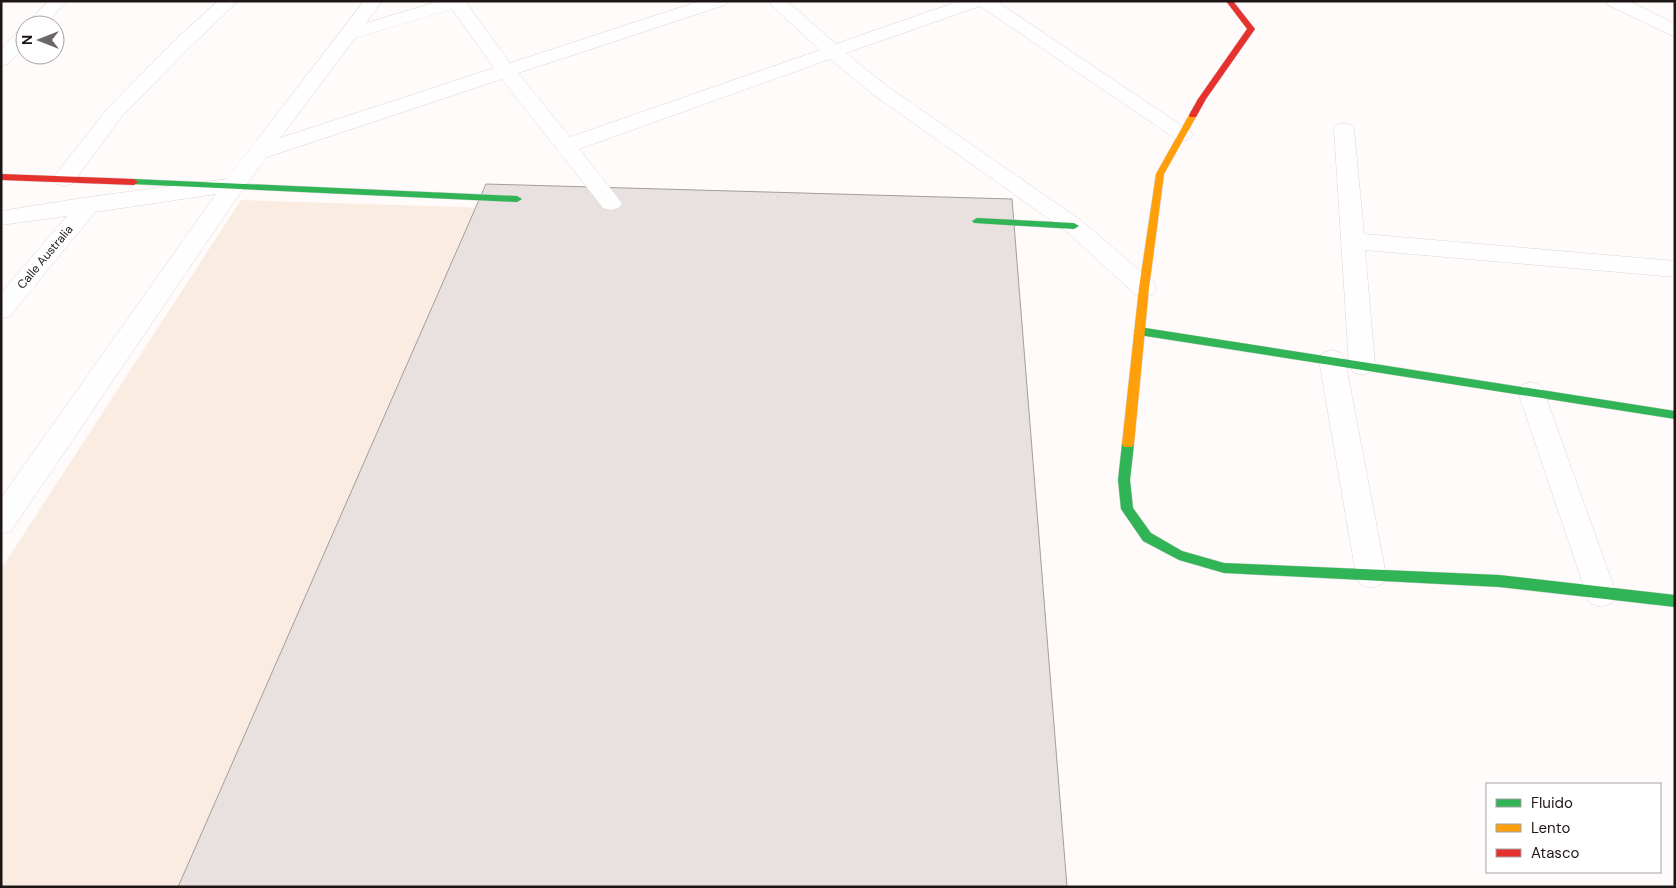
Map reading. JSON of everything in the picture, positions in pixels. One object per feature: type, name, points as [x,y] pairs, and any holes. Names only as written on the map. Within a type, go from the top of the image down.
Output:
[{"type":"street","points":[[45,15],[58,1]]},
{"type":"street","points":[[64,179],[115,112],[183,43],[229,1]]},
{"type":"street","points":[[2,519],[234,184],[373,1]]},
{"type":"street","points":[[259,152],[719,1]]},
{"type":"street","points":[[776,1],[881,91],[1074,226],[1144,288]]},
{"type":"street","points":[[566,146],[977,1]]},
{"type":"street","points":[[984,1],[1183,135]]},
{"type":"street","points":[[1229,1],[1251,29],[1202,99],[1160,174],[1144,288],[1124,480],[1127,508],[1147,537],[1179,555],[1224,568],[1499,581],[1675,601]]},
{"type":"street","points":[[1614,1],[1673,28]]},
{"type":"street","points":[[347,34],[458,2],[506,71],[566,146],[607,203]]},
{"type":"street","points":[[1,60],[15,45]]},
{"type":"street","points":[[1344,129],[1362,365]]},
{"type":"street","points":[[1,177],[234,184],[531,199]]},
{"type":"street","points":[[1,218],[234,184]]},
{"type":"street","name":"Calle Australia","points":[[1,310],[89,204]]},
{"type":"street","points":[[966,221],[1074,226]]},
{"type":"street","points":[[1353,241],[1675,269]]},
{"type":"street","points":[[1139,331],[1675,415]]},
{"type":"street","points":[[1332,360],[1371,576]]},
{"type":"street","points":[[1531,392],[1600,593]]},
{"type":"shaded area","points":[[241,200],[494,208],[210,887],[1,887],[1,569]]},
{"type":"building","points":[[486,184],[1012,199],[1067,887],[178,887]]},
{"type":"traffic: fast","points":[[134,182],[517,199]]},
{"type":"traffic: fast","points":[[977,221],[1074,226]]},
{"type":"traffic: fast","points":[[1139,331],[1675,415]]},
{"type":"traffic: fast","points":[[1128,444],[1124,480],[1127,509],[1147,537],[1179,555],[1224,568],[1499,581],[1675,601]]},
{"type":"traffic: slow","points":[[1128,444],[1144,288],[1160,174],[1193,115]]},
{"type":"traffic: jam","points":[[1193,115],[1251,29],[1229,1]]},
{"type":"traffic: jam","points":[[1,177],[134,182]]}]
